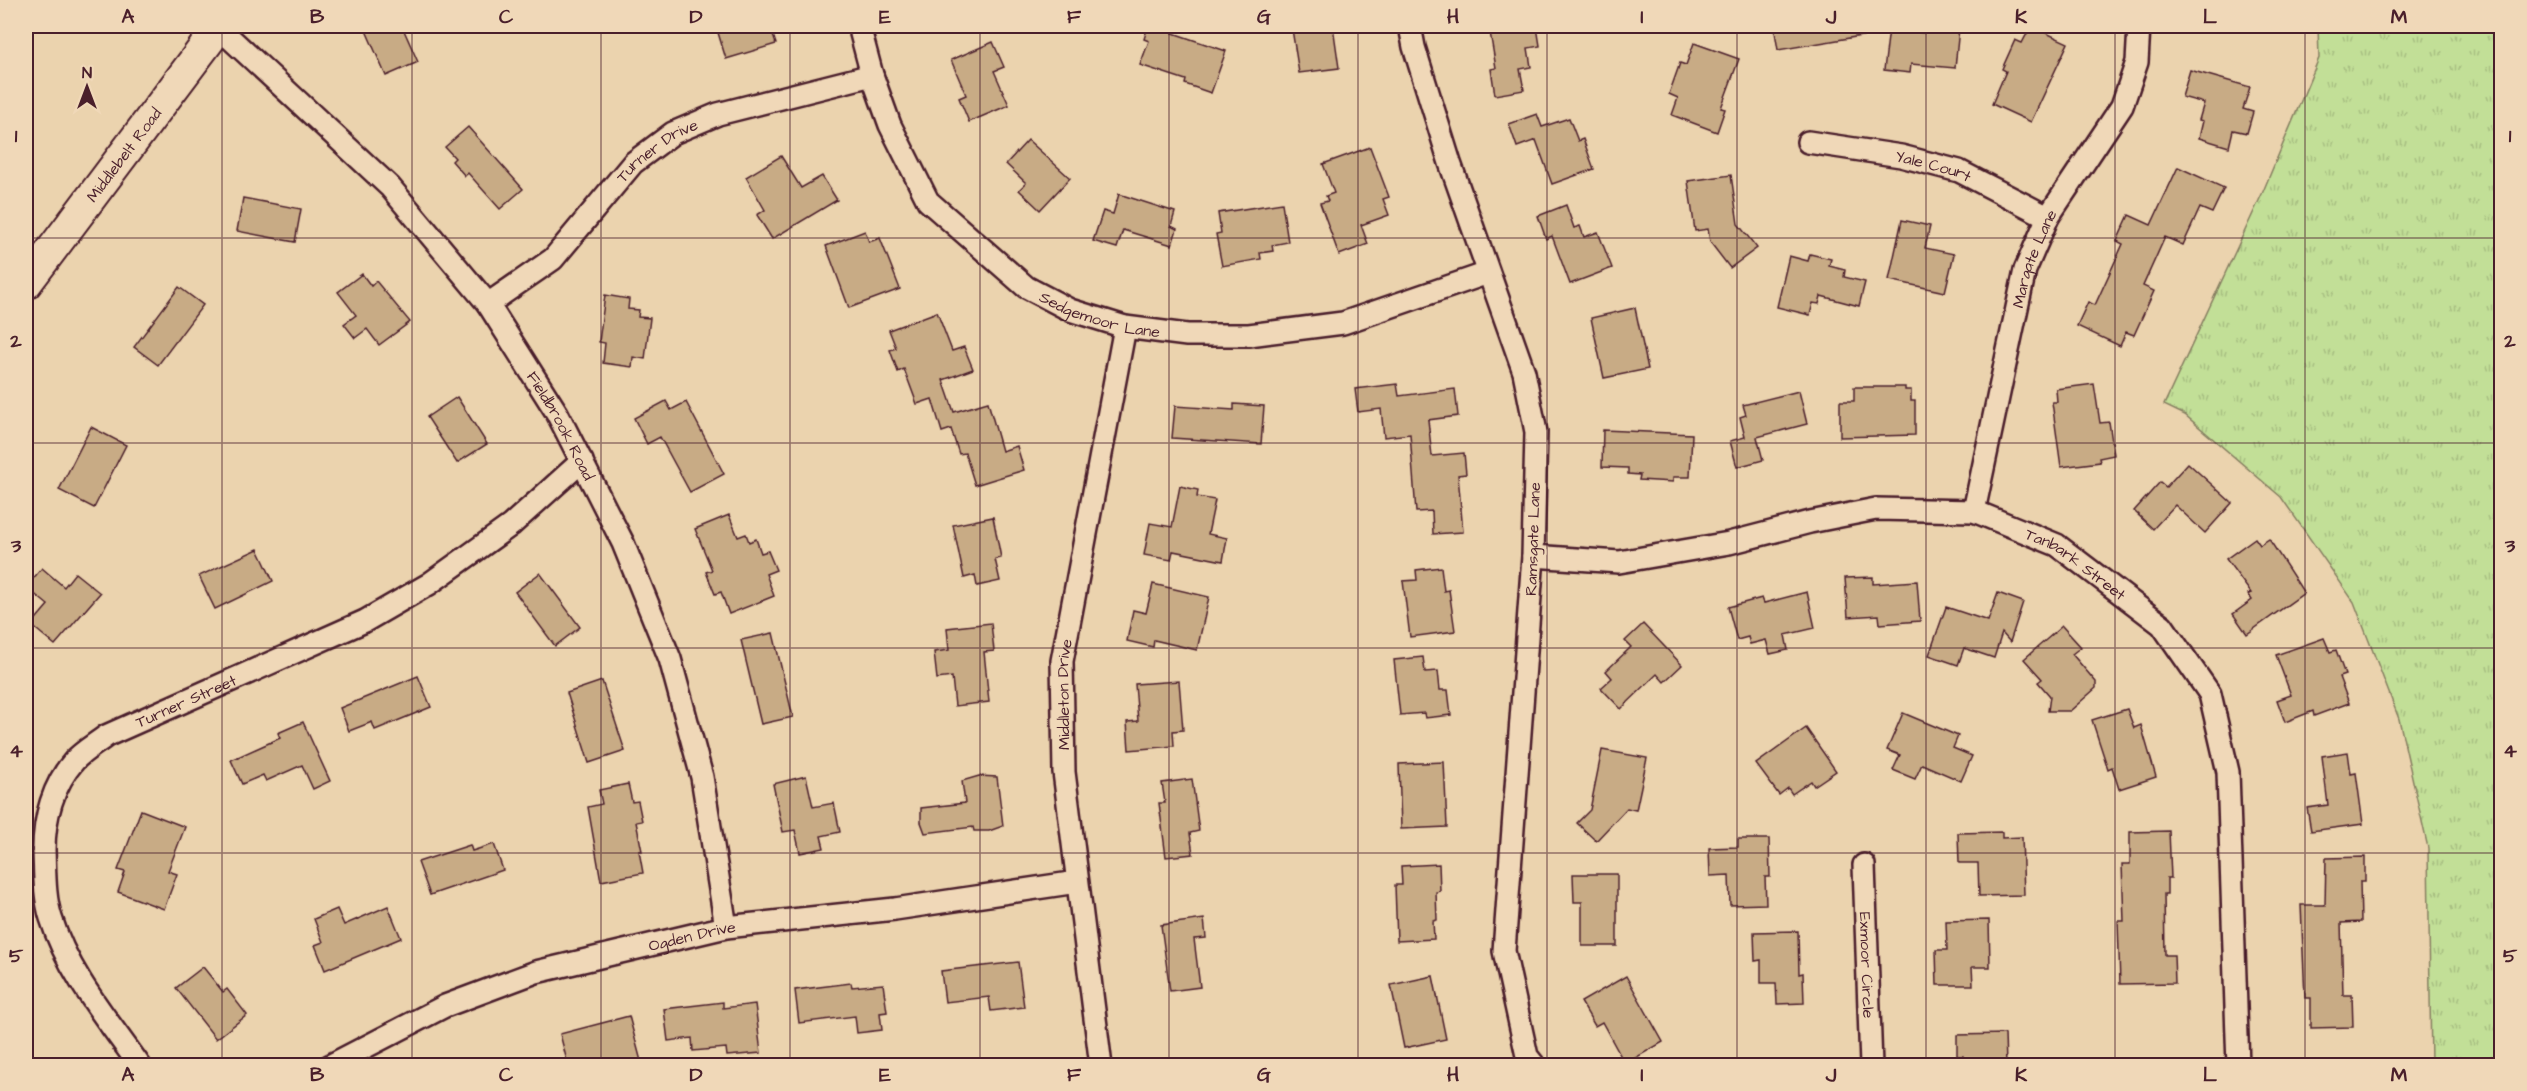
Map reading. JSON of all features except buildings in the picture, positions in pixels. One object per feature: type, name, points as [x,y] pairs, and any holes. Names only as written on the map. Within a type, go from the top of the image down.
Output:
[{"type":"street","name":"Middlebelt Road","points":[[26,284],[219,26]]},
{"type":"street","name":"Fieldbrook Road","points":[[219,26],[390,187],[488,304],[557,413],[623,543],[670,659],[702,777],[726,927]]},
{"type":"street","name":"Sedgemoor Lane","points":[[859,26],[872,75],[890,125],[928,201],[1026,287],[1070,310],[1125,327],[1187,335],[1249,335],[1343,323],[1488,273]]},
{"type":"street","name":"Ramsgate Lane","points":[[1410,26],[1414,47],[1444,142],[1524,372],[1536,432],[1533,556],[1504,951],[1527,1056],[1535,1065]]},
{"type":"street","name":"Margate Lane","points":[[1974,512],[2025,270],[2048,218],[2122,106],[2137,62],[2139,26]]},
{"type":"street","name":"Turner Drive","points":[[488,304],[553,260],[633,163],[673,133],[718,114],[872,75]]},
{"type":"street","name":"Yale Court","points":[[1808,142],[1901,156],[1959,171],[2048,218]]},
{"type":"street","name":"Middleton Drive","points":[[1101,1065],[1064,772],[1062,661],[1125,327]]},
{"type":"street","name":"Turner Street","points":[[140,1065],[89,994],[64,952],[50,916],[45,885],[44,833],[55,789],[75,760],[106,735],[365,621],[402,600],[511,525],[582,461]]},
{"type":"street","name":"Tanbark Street","points":[[1533,556],[1618,562],[1729,543],[1810,522],[1876,509],[1974,512],[2057,545],[2162,625],[2210,694],[2228,772],[2238,1065]]},
{"type":"street","name":"Exmoor Circle","points":[[1864,865],[1870,1065]]},
{"type":"street","name":"Ogden Drive","points":[[329,1065],[445,1006],[536,972],[726,927],[895,909],[1077,882]]},
{"type":"green space","points":[[2318,26],[2501,26],[2501,1065],[2431,1065],[2428,848],[2399,719],[2354,602],[2281,497],[2185,415],[2164,405],[2262,194],[2319,58]]}]
